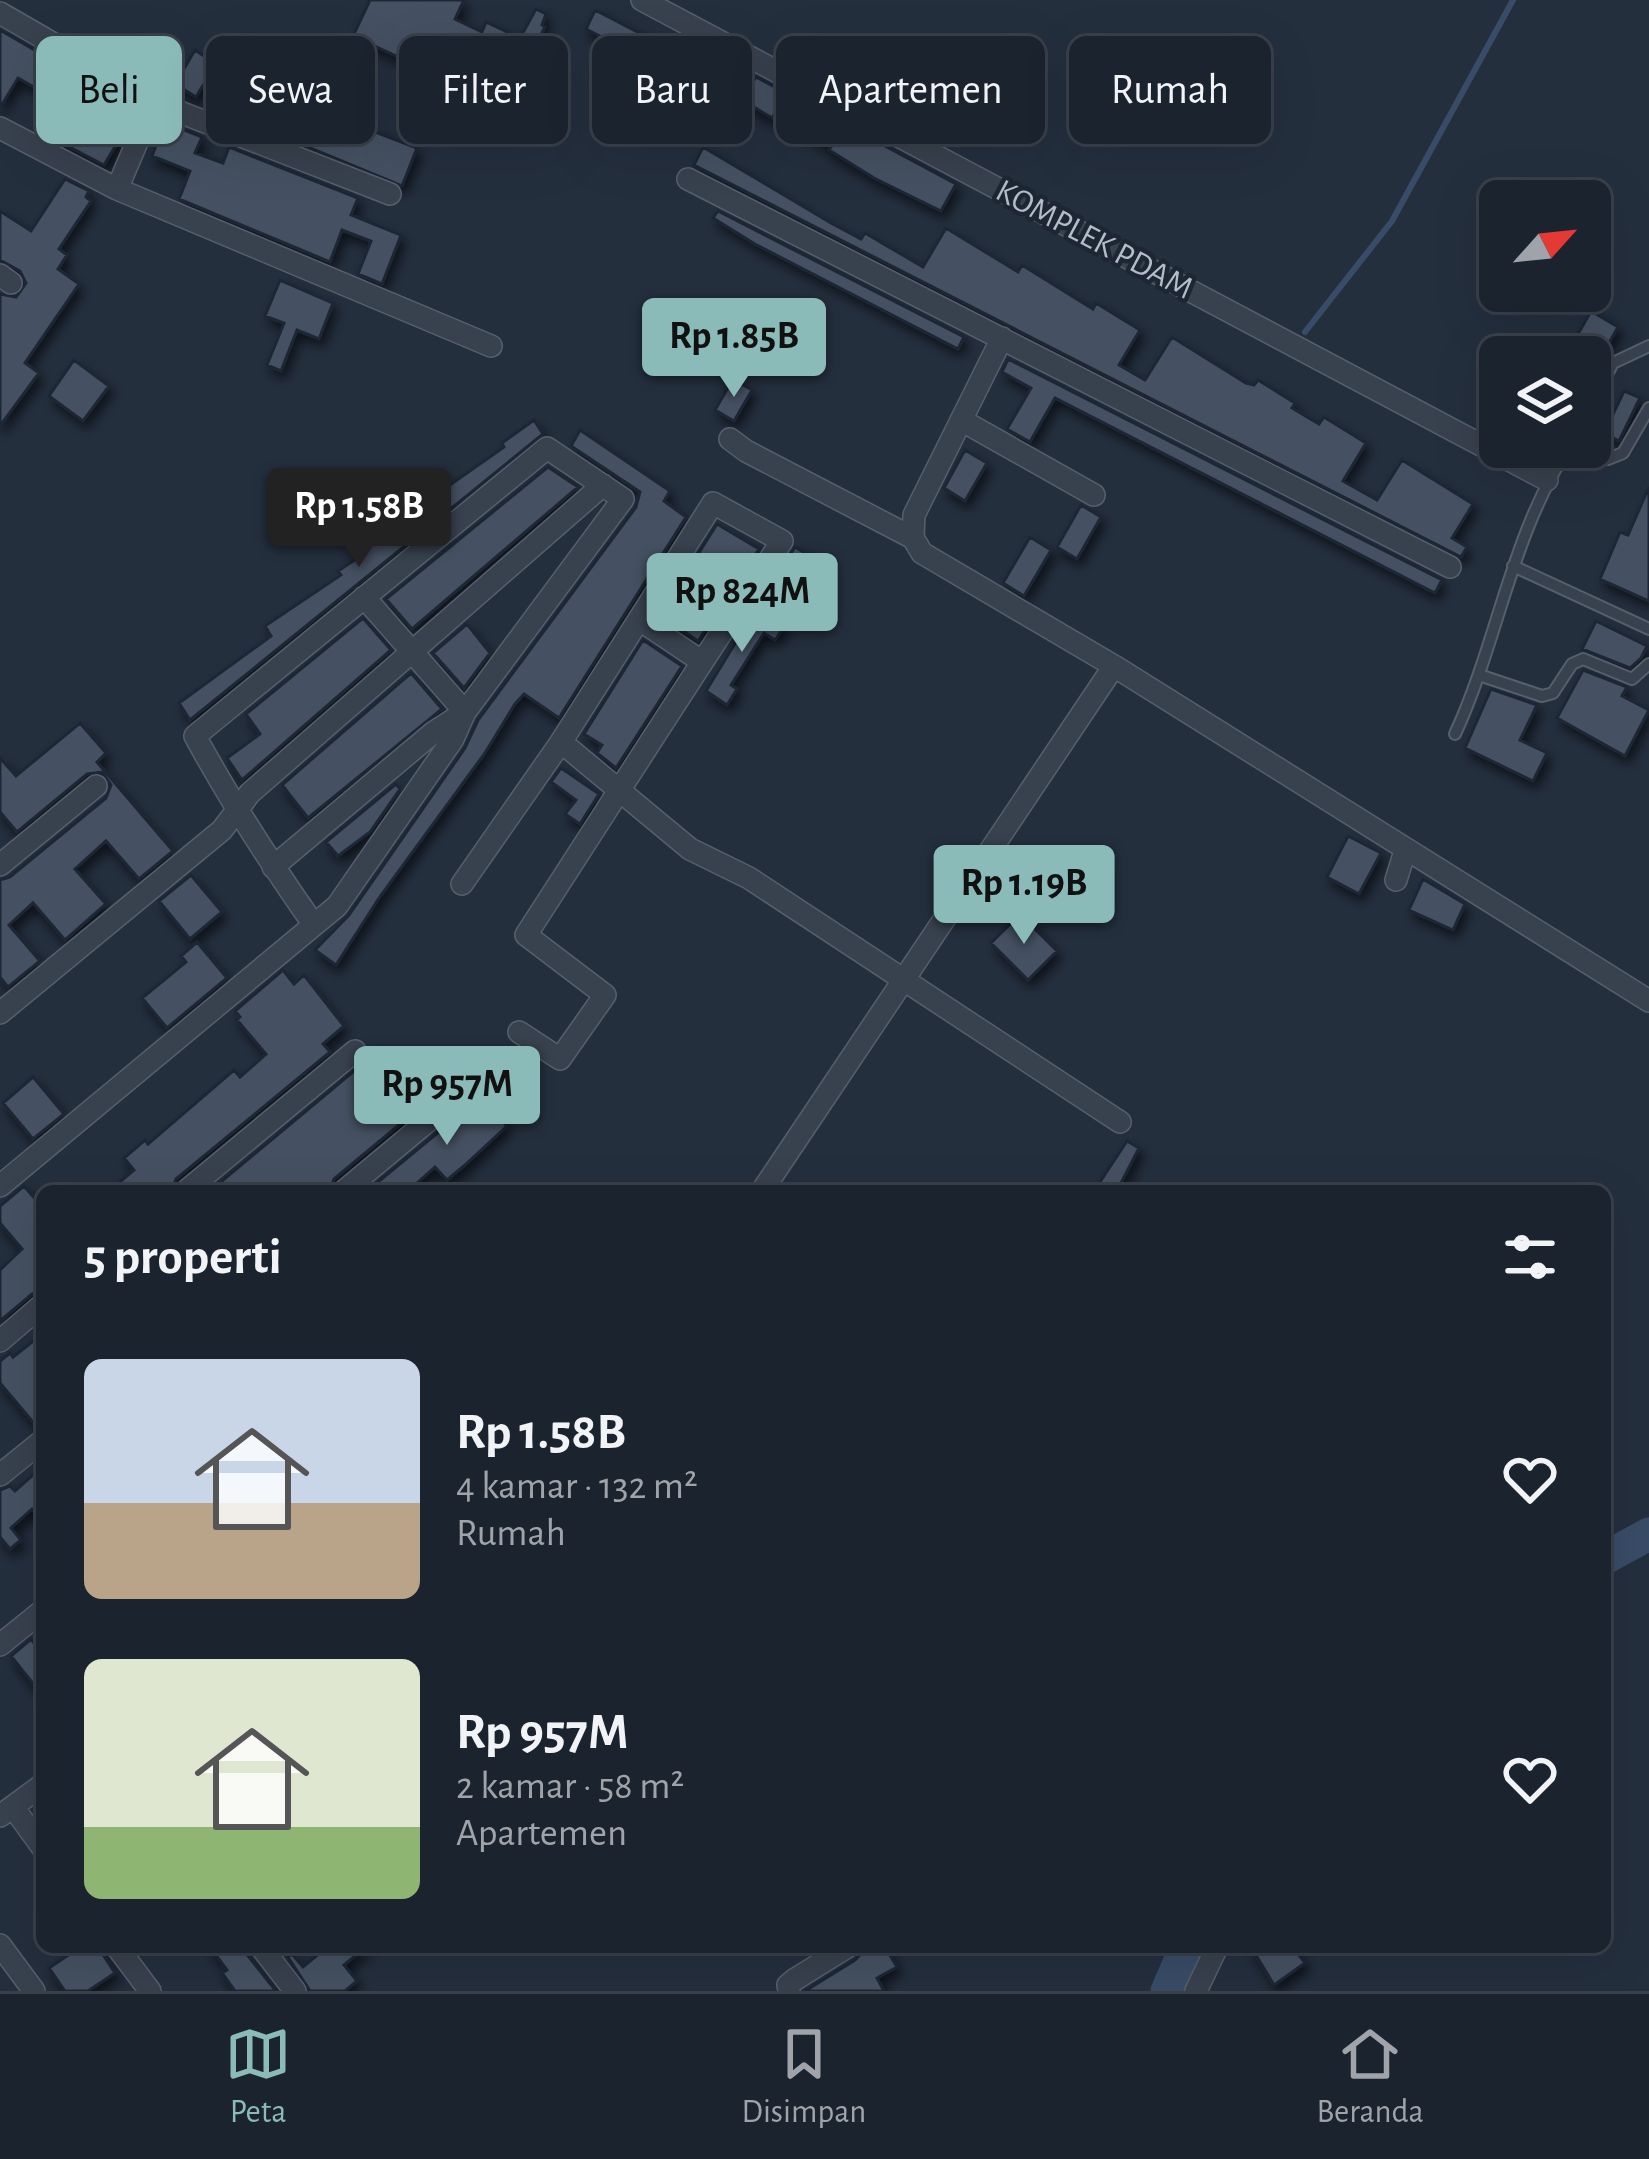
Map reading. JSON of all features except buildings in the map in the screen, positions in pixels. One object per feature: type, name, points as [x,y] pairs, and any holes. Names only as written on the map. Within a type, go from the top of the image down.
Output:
[{"type":"street","name":"KOMPLEK PDAM","points":[[641,0],[1547,480]]},
{"type":"street","points":[[0,13],[40,36]]},
{"type":"street","points":[[182,113],[390,194]]},
{"type":"street","points":[[0,128],[117,189],[491,346]]},
{"type":"street","points":[[117,189],[136,144]]},
{"type":"street","points":[[688,179],[1450,567]]},
{"type":"street","points":[[913,538],[914,515],[1001,338]]},
{"type":"street","points":[[961,420],[1094,495]]},
{"type":"street","points":[[730,439],[913,538],[922,553],[1114,666],[1649,1001]]},
{"type":"street","points":[[0,1186],[337,906],[453,740],[466,712],[623,499],[547,448],[195,736],[237,812],[314,925]]},
{"type":"street","points":[[0,1013],[222,830],[250,793],[603,485]]},
{"type":"street","points":[[462,884],[561,742],[713,503],[782,541],[526,935],[605,995],[560,1059],[519,1032]]},
{"type":"street","points":[[364,597],[466,712]]},
{"type":"street","points":[[640,620],[701,661]]},
{"type":"street","points":[[766,1185],[1114,666]]},
{"type":"street","points":[[273,867],[434,732],[466,712]]},
{"type":"street","points":[[561,742],[690,849],[749,878],[1120,1122]]},
{"type":"street","points":[[4,854],[96,786]]},
{"type":"street","points":[[1396,880],[1405,851]]},
{"type":"street","points":[[193,1185],[356,1051]]},
{"type":"street","points":[[351,1185],[464,1091]]},
{"type":"street","points":[[0,1341],[36,1310]]},
{"type":"street","points":[[0,1475],[36,1446]]},
{"type":"street","points":[[0,1646],[36,1616]]},
{"type":"street","points":[[36,1790],[6,1812],[36,1841]]},
{"type":"street","points":[[0,1945],[34,1991]]},
{"type":"street","points":[[122,1953],[150,1991]]},
{"type":"street","points":[[266,1953],[295,1991]]},
{"type":"street","points":[[789,1991],[794,1980],[837,1953]]},
{"type":"street","points":[[1196,1991],[1214,1953]]},
{"type":"lane","points":[[1611,367],[1649,346]]},
{"type":"lane","points":[[1611,458],[1623,453],[1649,409]]},
{"type":"lane","points":[[1455,734],[1482,676],[1489,636],[1513,566],[1547,480],[1556,468]]},
{"type":"lane","points":[[1513,566],[1649,629]]},
{"type":"lane","points":[[1482,676],[1541,695],[1552,693],[1572,664],[1583,659],[1632,680],[1649,664]]},
{"type":"waterway","points":[[1305,332],[1392,221],[1513,0]]},
{"type":"waterway","points":[[1611,1555],[1649,1534]]},
{"type":"waterway","points":[[1167,1991],[1183,1953]]}]
